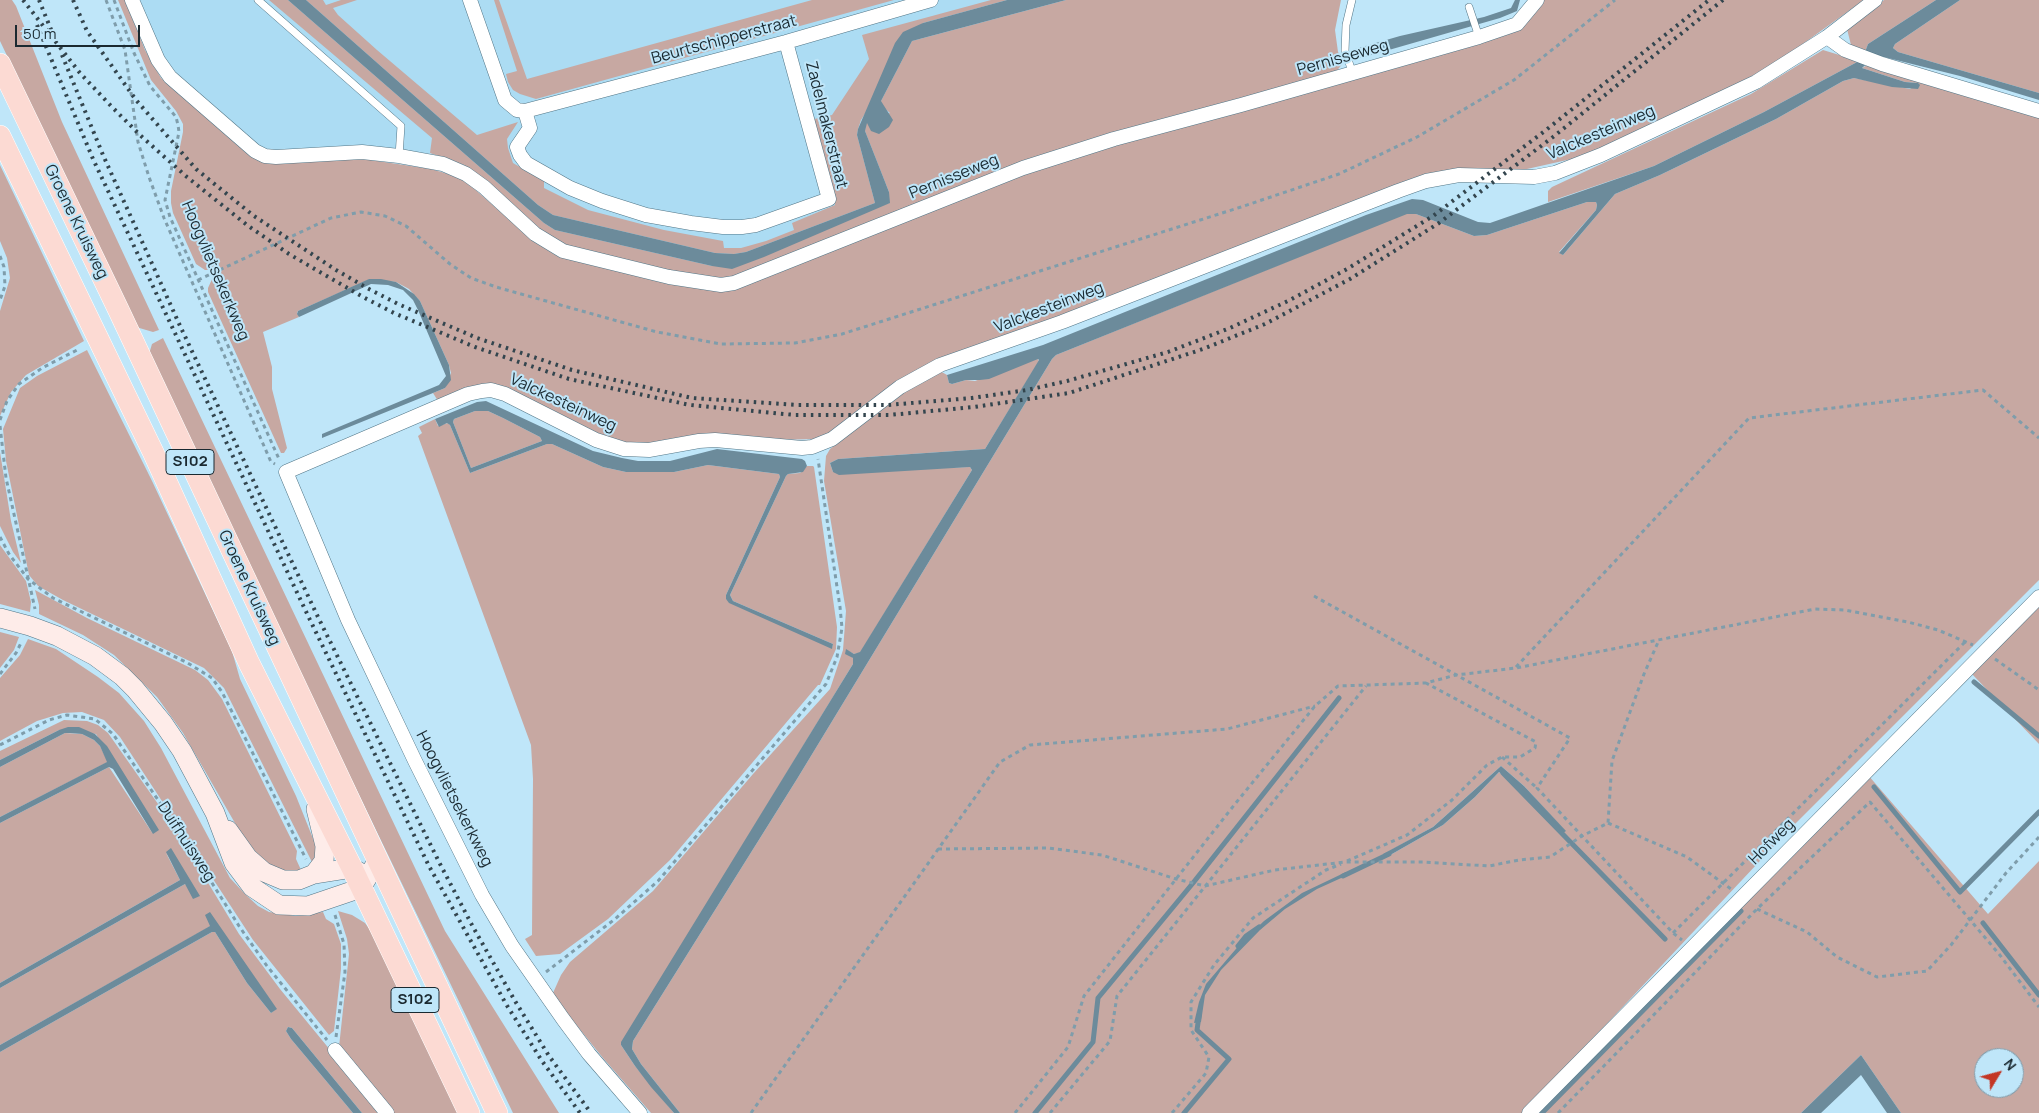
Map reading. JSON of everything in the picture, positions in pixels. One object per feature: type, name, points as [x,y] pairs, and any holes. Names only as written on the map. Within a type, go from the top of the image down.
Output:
[{"type":"main road","name":"Groene Kruisweg","points":[[0,64],[365,873],[469,1113]]},
{"type":"main road","name":"Groene Kruisweg","points":[[0,136],[153,452],[249,663],[310,786],[365,873],[392,889],[497,1113]]},
{"type":"main road","name":"Duifhuisweg","points":[[0,618],[57,636],[95,656],[122,676],[135,689],[163,723],[182,751],[215,813],[234,863],[252,887],[279,905],[308,906],[328,901],[365,873]]},
{"type":"main road","points":[[310,786],[325,846],[324,861],[314,874]]},
{"type":"main road","name":"Duifhuisweg","points":[[215,813],[248,858],[264,872],[283,880],[299,880],[314,874],[365,873]]},
{"type":"street","points":[[132,0],[158,60],[170,77],[255,151],[265,156],[276,157],[362,152],[399,156]]},
{"type":"street","points":[[470,0],[505,100],[517,110],[526,111]]},
{"type":"street","name":"Beurtschipperstraat","points":[[526,111],[786,42],[931,0]]},
{"type":"street","name":"Pernisseweg","points":[[399,156],[443,164],[466,174],[484,187],[535,234],[563,251],[669,277],[721,285],[734,283],[1023,168],[1114,139],[1353,74],[1477,33],[1517,24],[1537,0]]},
{"type":"street","name":"Valckesteinweg","points":[[286,472],[468,394],[491,390],[505,394],[596,440],[624,449],[648,450],[699,440],[802,448],[816,446],[832,439],[900,387],[940,365],[1062,322],[1426,181],[1459,175],[1534,177],[1580,164],[1756,82],[1827,37],[1875,0]]},
{"type":"street","points":[[1827,37],[1845,50],[1882,64],[2039,111]]},
{"type":"street","name":"Zadelmakerstraat","points":[[526,111],[530,128],[517,147],[520,155],[526,163],[570,188],[602,202],[646,215],[723,227],[756,225],[828,198],[786,42]]},
{"type":"street","name":"Hoogvlietsekerkweg","points":[[286,472],[348,620],[414,761],[482,895],[512,946],[535,980],[589,1054],[640,1113]]},
{"type":"street","name":"Hofweg","points":[[1529,1113],[1741,898],[1978,649],[2039,596]]},
{"type":"street","points":[[335,1050],[387,1113]]},
{"type":"lane","points":[[258,0],[401,126],[399,156]]},
{"type":"lane","points":[[1352,0],[1346,25],[1346,51],[1353,74]]},
{"type":"lane","points":[[1469,7],[1477,33]]},
{"type":"path","name":"Hoogvlietsekerkweg","points":[[106,0],[125,50],[138,142],[164,218],[271,462],[286,472]]},
{"type":"path","name":"Hoogvlietsekerkweg","points":[[114,0],[134,53],[150,86],[176,117],[179,132],[165,200],[170,216],[286,472]]},
{"type":"path","points":[[198,280],[331,218],[361,212],[385,216],[406,226],[450,264],[471,278],[496,287],[658,332],[721,344],[795,343],[842,334],[1242,207],[1339,174],[1417,137],[1514,80],[1616,0]]},
{"type":"path","points":[[0,256],[4,267],[5,286],[0,300]]},
{"type":"path","points":[[0,420],[7,401],[19,384],[42,368],[79,349]]},
{"type":"path","points":[[1516,668],[1749,418],[1983,390],[2039,438]]},
{"type":"path","points":[[0,426],[6,478],[35,611],[30,626],[16,653],[0,674]]},
{"type":"path","points":[[535,980],[614,919],[658,881],[826,684],[838,656],[842,628],[816,446]]},
{"type":"path","points":[[0,537],[9,554],[28,579],[54,598],[186,662],[212,678],[222,692],[314,874]]},
{"type":"path","points":[[1314,596],[1570,738],[1537,788]]},
{"type":"path","points":[[1015,1113],[1068,1047],[1084,996],[1315,706],[1338,686],[1426,683],[1456,675],[1516,668],[1815,609],[1845,610],[1908,622],[1938,630],[1966,641],[2039,690]]},
{"type":"path","points":[[1608,823],[1612,761],[1644,674],[1659,640]]},
{"type":"path","points":[[1673,933],[1966,641]]},
{"type":"path","points":[[1172,1113],[1206,1073],[1208,1057],[1191,1030],[1191,1002],[1214,965],[1253,918],[1326,870],[1407,835],[1452,800],[1488,765],[1502,757],[1520,757],[1535,748],[1536,742],[1426,683]]},
{"type":"path","points":[[1050,1113],[1110,1041],[1117,996],[1367,685]]},
{"type":"path","points":[[751,1113],[1000,762],[1030,745],[1227,729],[1315,706]]},
{"type":"path","name":"Duifhuisweg","points":[[0,746],[49,720],[67,715],[95,719],[112,734],[182,835],[256,950],[335,1050]]},
{"type":"path","points":[[1502,757],[1537,788],[1673,933],[1693,947]]},
{"type":"path","points":[[1558,1113],[1757,909],[1870,802],[1999,954],[2039,1007]]},
{"type":"path","points":[[938,849],[1048,848],[1102,855],[1176,879],[1205,886],[1276,870],[1345,862],[1423,862],[1489,866],[1519,860],[1550,857],[1582,836],[1608,823],[1687,857],[1741,898]]},
{"type":"path","points":[[1757,909],[1807,932],[1837,956],[1877,977],[1927,971],[1952,945],[2006,873],[2039,837]]},
{"type":"path","points":[[328,901],[338,921],[344,944],[344,972],[335,1050]]},
{"type":"shaded area","points":[[0,0],[12,0],[16,6],[62,122],[159,330],[153,332],[136,327],[0,41]]},
{"type":"shaded area","points":[[118,0],[125,0],[145,50],[161,78],[268,163],[364,159],[431,169],[462,178],[535,242],[554,254],[660,282],[717,290],[1064,160],[1494,38],[1543,0],[1864,0],[1779,61],[1724,92],[1594,154],[1518,171],[1474,170],[974,348],[833,432],[816,439],[623,442],[594,433],[517,393],[438,401],[433,393],[445,388],[451,373],[420,301],[409,289],[396,282],[370,279],[298,311],[299,317],[263,332],[272,367],[272,389],[287,448],[284,453],[281,453],[208,292],[213,277],[211,270],[205,270],[196,264],[173,213],[171,191],[183,124],[176,111],[151,80]]},
{"type":"shaded area","points":[[140,0],[1007,0],[923,23],[879,217],[729,278],[555,241],[464,165],[434,154],[376,147],[276,151],[260,146],[169,66],[162,55]]},
{"type":"shaded area","points":[[269,0],[288,0],[544,223],[555,230],[712,266],[889,203],[889,192],[865,131],[866,122],[890,113],[882,106],[881,101],[912,41],[1066,0],[1341,0],[1335,30],[1338,52],[1344,62],[1334,74],[1112,136],[727,280],[695,277],[559,246],[464,165],[430,153],[432,138]]},
{"type":"shaded area","points":[[288,0],[306,0],[538,205],[553,215],[715,253],[734,254],[746,252],[875,203],[857,135],[895,43],[903,32],[923,23],[1007,0],[1066,0],[912,41],[881,101],[893,120],[889,127],[879,134],[871,131],[867,123],[865,131],[889,192],[890,203],[732,269],[555,230],[544,223]]},
{"type":"shaded area","points":[[306,0],[323,0],[326,5],[341,0],[357,0],[333,8],[338,15],[377,50],[477,135],[518,122],[507,139],[513,163],[544,181],[544,188],[588,210],[664,230],[723,241],[724,248],[741,248],[794,230],[792,223],[835,205],[810,120],[832,115],[869,59],[862,35],[991,0],[1007,0],[923,23],[861,120],[858,129],[857,135],[875,203],[746,252],[734,254],[715,253],[553,215],[538,205]]},
{"type":"shaded area","points":[[494,0],[499,0],[527,79],[812,0],[894,0],[536,99],[513,90],[508,82],[506,74],[517,71]]},
{"type":"shaded area","points":[[1515,0],[1520,0],[1517,11],[1500,18],[1361,58],[1356,55],[1355,49],[1400,36],[1484,17],[1511,8]]},
{"type":"shaded area","points":[[1884,0],[1936,0],[1868,44],[1865,52],[1851,45],[1847,29]]},
{"type":"shaded area","points":[[1936,0],[1960,0],[1895,44],[1893,48],[1898,52],[2039,93],[2039,100],[1960,76],[1876,55],[1862,68],[1905,82],[1918,83],[1920,85],[1918,89],[1892,87],[1854,78],[1843,81],[1776,119],[1660,175],[1615,194],[1563,255],[1559,253],[1596,210],[1596,202],[1587,202],[1487,235],[1474,236],[1416,214],[1407,214],[1056,355],[797,779],[633,1041],[632,1049],[641,1064],[680,1113],[674,1113],[651,1087],[621,1045],[621,1042],[853,664],[853,658],[845,654],[846,649],[854,654],[860,652],[972,470],[970,467],[839,475],[833,472],[830,463],[838,459],[985,449],[1039,360],[989,379],[966,380],[952,384],[949,383],[947,375],[1043,345],[1366,215],[1412,199],[1423,200],[1478,222],[1490,223],[1654,166],[1764,112],[1859,61],[1868,44]]},
{"type":"shaded area","points":[[1960,0],[2039,0],[2039,93],[1898,52],[1893,48],[1895,44]]},
{"type":"shaded area","points":[[1823,50],[1859,61],[1764,112],[1654,166],[1548,202],[1548,191],[1552,187],[1751,94]]},
{"type":"shaded area","points":[[1869,64],[2039,114],[2039,580],[1789,830],[1523,1113],[680,1113],[641,1064],[632,1049],[633,1041],[797,779],[1056,355],[1407,213],[1416,214],[1474,236],[1487,235],[1587,202],[1596,202],[1596,210],[1559,252],[1563,255],[1615,194],[1660,175],[1776,119],[1843,81],[1854,78],[1910,89],[1918,83],[1905,82],[1862,68]],"holes":[[[1501,766],[1524,786],[1565,831],[1499,772],[1475,797],[1443,825],[1385,858],[1384,854],[1433,827]]]},
{"type":"shaded area","points":[[0,165],[84,341],[26,375],[11,392],[0,416],[0,311],[10,278],[7,258],[0,241]]},
{"type":"shaded area","points":[[369,279],[396,282],[414,294],[420,301],[449,365],[451,380],[445,388],[322,438],[322,434],[439,385],[446,376],[413,300],[403,290],[388,285],[371,284],[299,317],[297,314],[298,311]]},
{"type":"shaded area","points":[[163,338],[445,931],[559,1113],[513,1113],[313,700],[149,354],[152,344]]},
{"type":"shaded area","points":[[87,350],[152,481],[232,651],[240,679],[296,796],[316,846],[316,855],[312,862],[224,688],[204,668],[63,600],[38,586],[29,575],[6,461],[3,429],[20,388],[37,376]]},
{"type":"shaded area","points":[[1037,358],[1039,361],[985,449],[838,459],[830,463],[833,472],[970,467],[972,470],[860,653],[854,654],[846,650],[853,658],[853,664],[621,1045],[635,1066],[674,1113],[651,1113],[603,1058],[556,1000],[553,993],[561,975],[570,962],[653,891],[753,774],[830,689],[843,650],[846,611],[824,481],[826,456],[830,449],[906,390],[940,371],[947,375],[949,383],[952,384],[966,380],[975,381]]},
{"type":"shaded area","points":[[486,401],[593,451],[638,461],[670,461],[717,449],[802,459],[805,461],[807,466],[803,472],[786,476],[730,595],[733,601],[833,644],[832,649],[729,603],[726,599],[726,595],[780,477],[779,474],[708,465],[674,472],[626,472],[603,467],[552,444],[547,444],[470,473],[450,425],[447,423],[439,427],[435,419],[477,402]],"holes":[[[475,411],[488,411],[540,437],[542,441],[471,468],[453,422],[454,419]]]},
{"type":"shaded area","points":[[475,411],[488,411],[540,437],[542,441],[471,468],[453,422],[454,419]]},
{"type":"shaded area","points":[[435,419],[438,426],[448,423],[450,425],[470,473],[547,444],[552,444],[603,467],[626,472],[674,472],[708,465],[779,474],[780,477],[726,595],[726,599],[832,648],[833,644],[733,601],[730,595],[786,476],[788,474],[800,473],[807,466],[814,467],[837,627],[836,649],[820,685],[818,685],[670,860],[608,919],[560,954],[536,956],[525,939],[532,935],[533,779],[531,745],[418,436],[422,433],[419,427]]},
{"type":"shaded area","points":[[0,452],[11,521],[21,563],[13,552],[0,526]]},
{"type":"shaded area","points":[[0,545],[26,581],[31,602],[30,612],[0,604]]},
{"type":"shaded area","points":[[35,590],[87,618],[195,670],[208,680],[222,699],[297,851],[296,859],[301,870],[289,872],[264,864],[239,830],[183,733],[157,697],[114,655],[83,635],[39,614]]},
{"type":"shaded area","points":[[2039,607],[2039,744],[1972,674]]},
{"type":"shaded area","points":[[0,632],[19,637],[14,650],[0,668]]},
{"type":"shaded area","points":[[28,639],[56,649],[98,677],[119,693],[144,721],[161,748],[230,878],[245,894],[258,906],[269,912],[296,916],[323,912],[326,919],[334,924],[341,944],[341,969],[334,1031],[329,1035],[253,940],[120,737],[104,720],[82,712],[63,713],[37,721],[0,741],[0,678],[20,655]]},
{"type":"shaded area","points":[[64,720],[87,721],[98,725],[108,733],[175,828],[239,934],[280,989],[382,1113],[362,1113],[292,1028],[288,1027],[286,1031],[291,1039],[353,1113],[0,1113],[0,1052],[212,932],[215,932],[247,983],[271,1013],[276,1009],[249,970],[211,926],[0,1045],[0,988],[185,884],[199,897],[166,853],[180,880],[0,983],[0,823],[109,767],[153,834],[96,734],[59,730],[0,760],[0,751]]},
{"type":"shaded area","points":[[68,727],[79,727],[95,734],[107,746],[159,830],[153,834],[113,769],[109,767],[0,823],[0,817],[107,762],[100,746],[94,740],[82,734],[65,733],[0,767],[0,760]]},
{"type":"shaded area","points":[[65,733],[82,734],[94,740],[100,746],[108,762],[0,817],[0,767]]},
{"type":"shaded area","points":[[1501,766],[1524,786],[1566,831],[1563,833],[1520,789],[1499,772],[1475,797],[1443,825],[1385,858],[1383,854],[1433,827]]},
{"type":"shaded area","points":[[1868,775],[1988,914],[2039,861],[2039,1113],[1901,1113],[1861,1055],[1801,1113],[1537,1113]]},
{"type":"shaded area","points":[[171,848],[200,896],[193,899],[185,884],[0,988],[0,983],[180,880],[166,852]]},
{"type":"shaded area","points":[[1346,872],[1350,874],[1317,889],[1285,909],[1260,930],[1221,970],[1205,995],[1201,1022],[1194,1023],[1206,984],[1241,943],[1264,921],[1302,893]]},
{"type":"shaded area","points":[[338,911],[352,915],[365,923],[376,938],[458,1113],[392,1113],[339,1047],[349,954],[347,939]]},
{"type":"shaded area","points":[[210,912],[277,1009],[271,1013],[247,983],[215,932],[212,932],[0,1052],[0,1045],[210,926],[205,915]]},
{"type":"shaded area","points":[[288,1027],[292,1028],[362,1113],[353,1113],[291,1039],[286,1031]]},
{"type":"shaded area","points":[[1861,1055],[1901,1113],[1887,1113],[1861,1075],[1821,1113],[1801,1113]]},
{"type":"waterway","points":[[1974,682],[2039,736]]},
{"type":"waterway","points":[[1035,1113],[1093,1042],[1098,998],[1193,883],[1339,698]]},
{"type":"waterway","points":[[1503,773],[1665,939]]},
{"type":"waterway","points":[[1874,787],[1960,892],[2039,812]]},
{"type":"waterway","points":[[1343,876],[1389,854]]},
{"type":"waterway","points":[[1542,1113],[1741,911]]},
{"type":"waterway","points":[[1983,923],[2039,995]]},
{"type":"waterway","points":[[1238,946],[1246,936],[1259,927]]},
{"type":"waterway","points":[[1184,1113],[1229,1059],[1197,1030],[1199,1016]]},
{"type":"railway","points":[[23,0],[80,73],[140,135],[187,177],[247,225],[289,254],[363,297],[394,313],[475,347],[569,379],[690,405],[795,415],[889,415],[974,407],[1069,393],[1203,349],[1265,324],[1350,279],[1439,223],[1553,137],[1723,0]]},
{"type":"railway","points":[[39,0],[52,32]]},
{"type":"railway","points":[[73,0],[87,31],[136,100],[196,169],[254,216],[367,288],[398,304],[477,338],[572,370],[692,398],[797,405],[888,405],[972,398],[1027,390],[1067,381],[1168,352],[1230,328],[1290,300],[1347,269],[1433,216],[1546,130],[1709,0]]},
{"type":"railway","points":[[37,25],[93,159],[310,620],[429,866],[506,1004],[542,1061],[580,1113]]},
{"type":"railway","points":[[62,55],[103,155],[181,328],[318,617],[439,862],[515,1001],[549,1056],[591,1113]]}]
